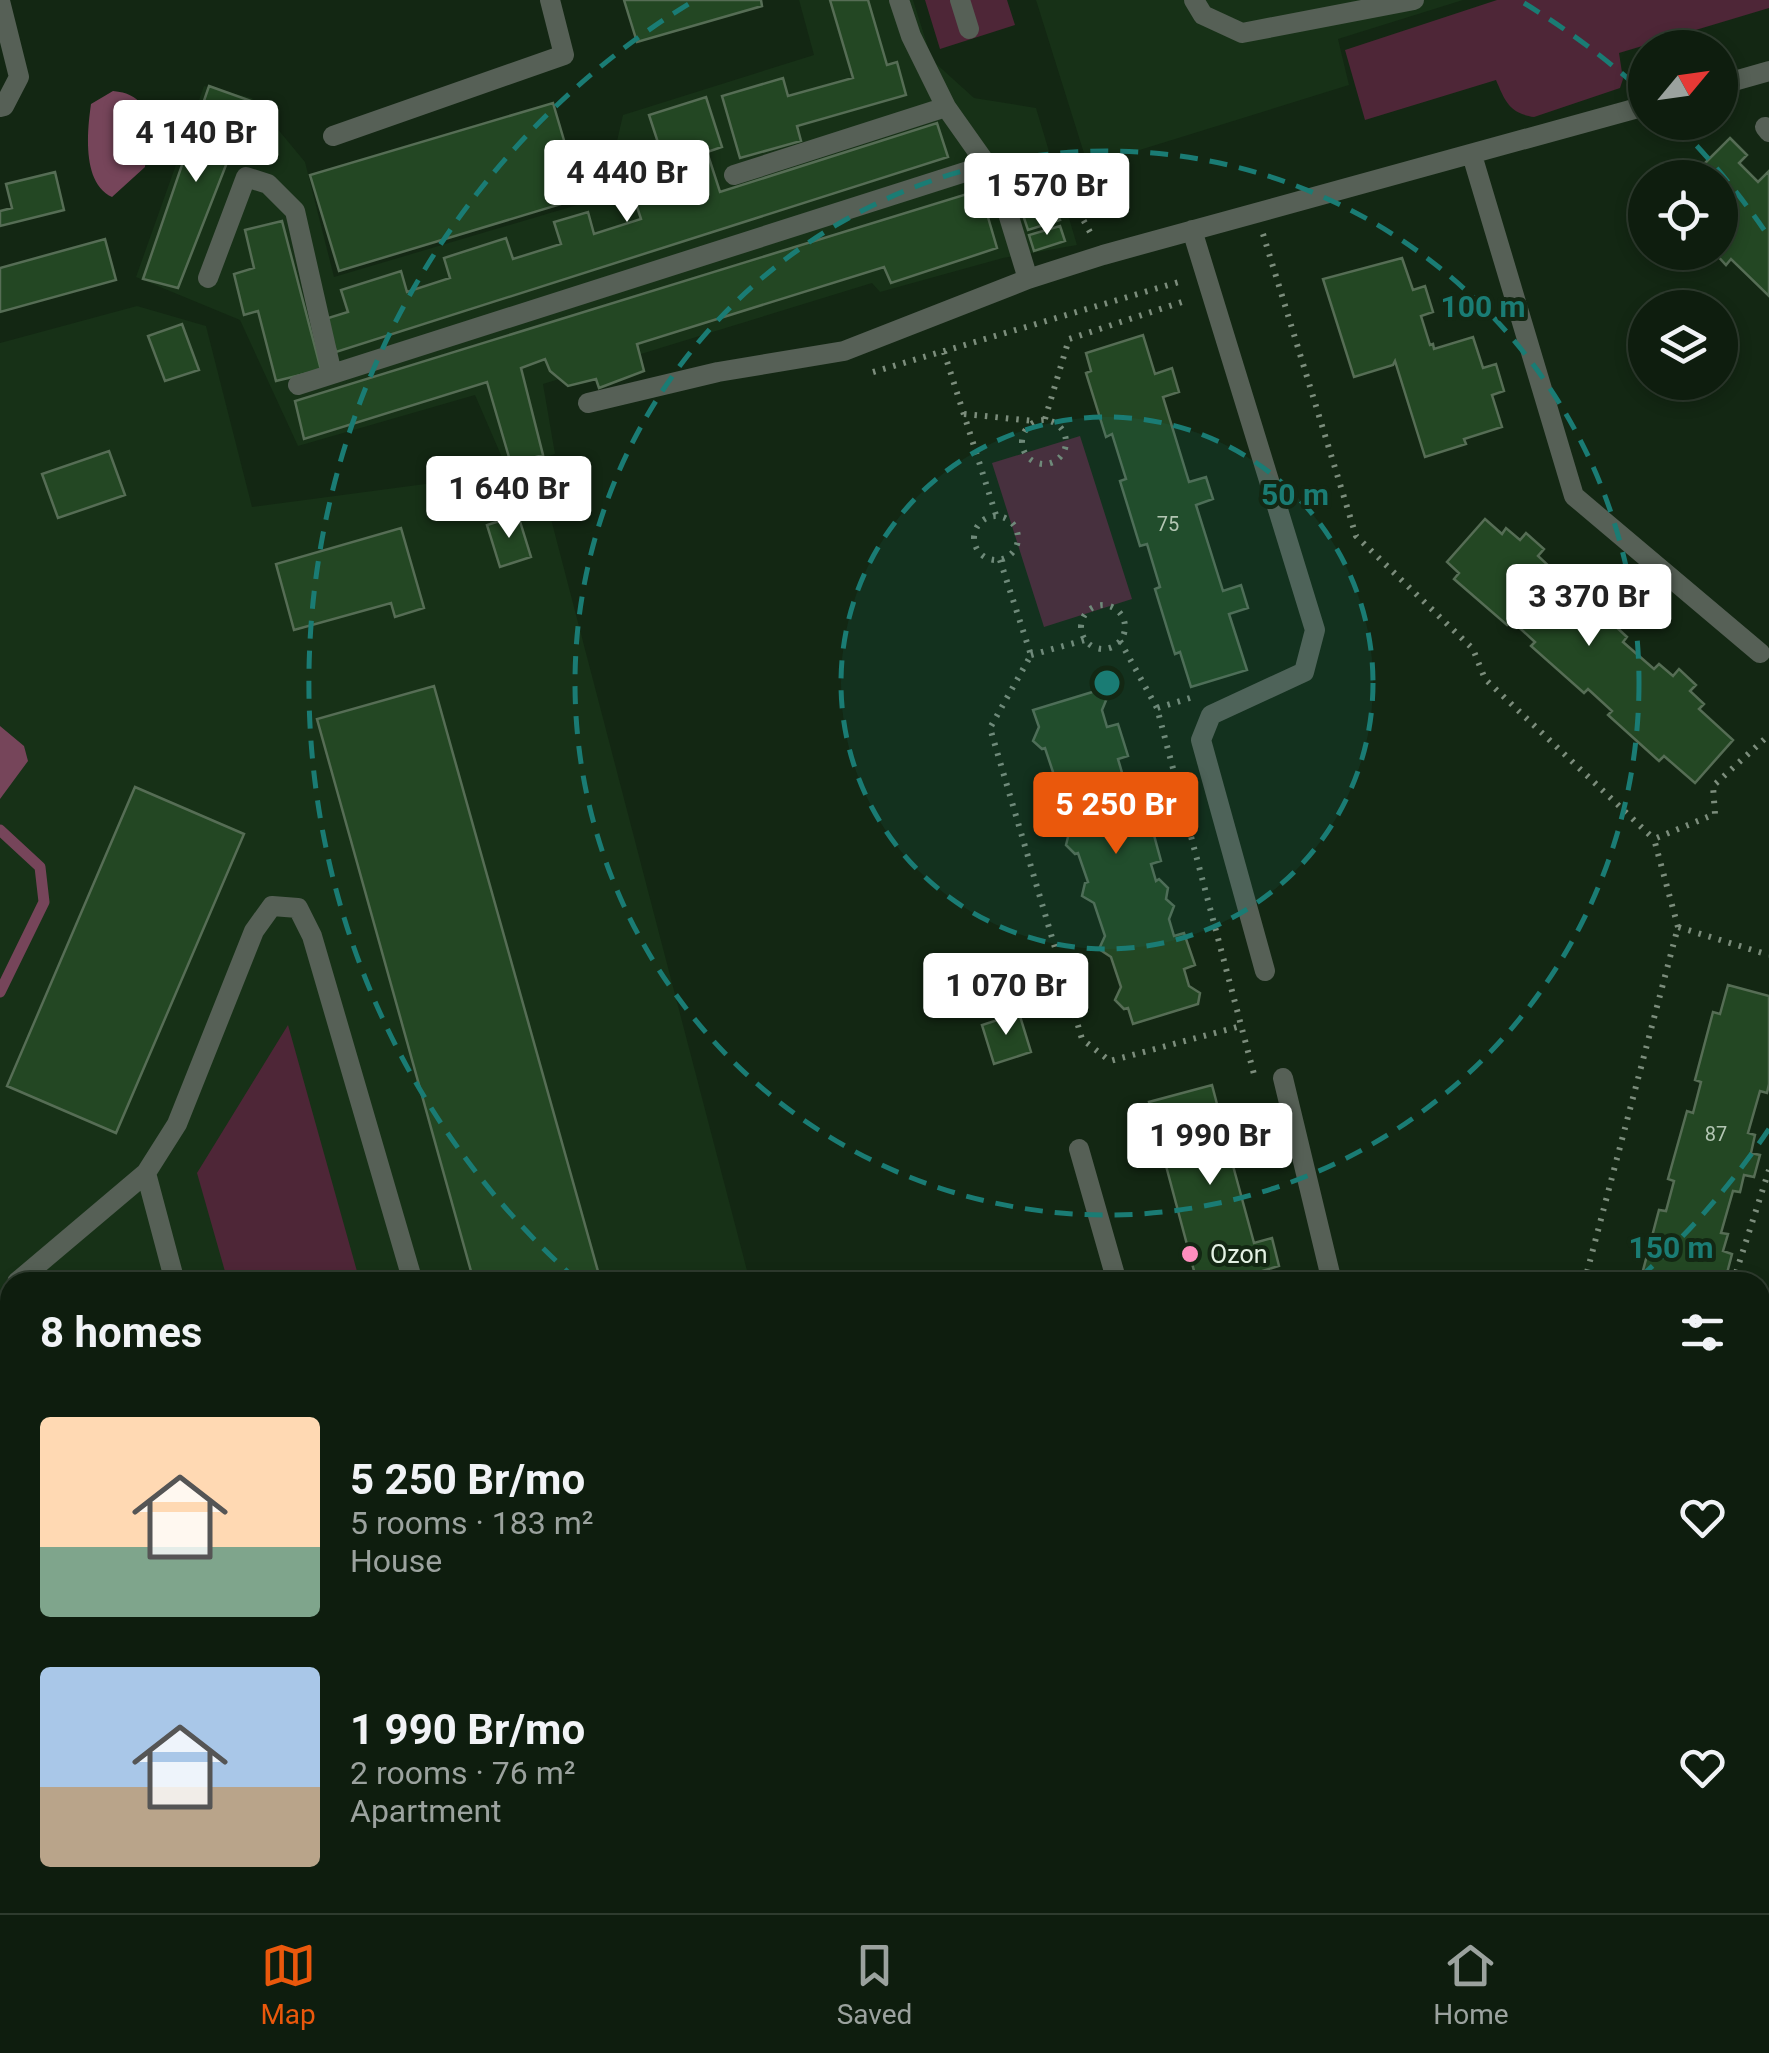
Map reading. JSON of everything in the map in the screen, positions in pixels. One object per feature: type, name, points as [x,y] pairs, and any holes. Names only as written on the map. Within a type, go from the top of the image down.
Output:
[{"type":"lane","points":[[333,136],[564,55],[550,0]]},
{"type":"lane","points":[[900,0],[911,36],[946,107],[987,165],[1006,208],[1028,280]]},
{"type":"lane","points":[[960,0],[969,29]]},
{"type":"lane","points":[[1194,0],[1203,16],[1242,33],[1410,0]]},
{"type":"lane","points":[[0,1],[19,78],[4,106],[0,106]]},
{"type":"lane","points":[[1738,80],[1769,71]]},
{"type":"lane","points":[[734,174],[946,107]]},
{"type":"lane","points":[[588,403],[718,372],[844,351],[1103,255],[1628,111]]},
{"type":"lane","points":[[1472,155],[1574,496],[1760,653]]},
{"type":"lane","points":[[298,385],[987,165]]},
{"type":"lane","points":[[208,278],[246,177],[268,184],[295,211],[332,374]]},
{"type":"lane","points":[[1192,230],[1314,630],[1304,672],[1211,714],[1201,740],[1265,970]]},
{"type":"lane","points":[[29,1272],[146,1173],[177,1124],[254,932],[272,906],[298,908],[312,936],[411,1272]]},
{"type":"lane","points":[[1283,1078],[1330,1272]]},
{"type":"lane","points":[[1079,1148],[1114,1272]]},
{"type":"lane","points":[[146,1173],[172,1272]]},
{"type":"path","points":[[987,165],[1064,187],[1103,255]]},
{"type":"path","points":[[1257,212],[1356,536],[1473,649],[1485,679],[1654,839],[1678,928],[1587,1272]]},
{"type":"path","points":[[844,351],[857,377],[1184,280]]},
{"type":"path","points":[[1045,419],[1068,340],[1190,300]]},
{"type":"path","points":[[944,352],[996,515],[1014,524],[1018,534],[1013,552],[1000,560],[985,558],[973,542],[978,523],[996,515]]},
{"type":"path","points":[[964,414],[1045,419],[1062,428],[1066,437],[1062,456],[1054,462],[1034,462],[1026,455],[1022,436],[1035,421]]},
{"type":"path","points":[[1000,560],[1031,655]]},
{"type":"path","points":[[1120,641],[1102,649],[1085,640],[1081,631],[1086,612],[1104,604],[1121,613],[1125,622],[1120,641],[1157,708]]},
{"type":"path","points":[[1085,640],[1031,655],[990,728],[1082,1039],[1110,1062],[1241,1026]]},
{"type":"path","points":[[1654,839],[1715,814],[1713,786],[1769,735]]},
{"type":"path","points":[[1678,928],[1769,955]]},
{"type":"path","points":[[1736,1272],[1769,1170]]},
{"type":"shaded area","points":[[799,0],[913,0],[932,60],[974,98],[1036,108],[1077,245],[1003,258],[880,292],[872,283],[543,384],[555,454],[507,469],[475,395],[298,446],[240,320],[136,277],[204,86],[252,98],[305,162],[334,277],[604,197],[623,115],[814,55]]},
{"type":"shaded area","points":[[925,0],[1007,0],[1015,25],[940,49]]},
{"type":"shaded area","points":[[1036,0],[1463,0],[1338,39],[1349,85],[1088,166]]},
{"type":"shaded area","points":[[1497,0],[1769,0],[1769,8],[1696,30],[1628,30],[1628,50],[1619,53],[1623,79],[1620,88],[1534,117],[1509,105],[1496,80],[1365,120],[1345,50]]},
{"type":"shaded area","points":[[113,91],[137,100],[147,118],[148,130],[145,167],[112,197],[95,180],[88,142],[91,104]]},
{"type":"shaded area","points":[[137,306],[206,326],[252,507],[538,469],[747,1272],[0,1272],[0,343]]},
{"type":"shaded area","points":[[1080,436],[1132,599],[1044,627],[992,463]]},
{"type":"shaded area","points":[[0,726],[24,746],[28,761],[0,799]]},
{"type":"shaded area","points":[[288,1025],[357,1272],[225,1272],[197,1173]]},
{"type":"building","points":[[624,0],[761,0],[762,6],[637,42]]},
{"type":"building","points":[[830,0],[868,0],[887,65],[897,62],[906,95],[797,126],[801,141],[740,158],[722,96],[783,78],[788,96],[853,78]]},
{"type":"building","points":[[209,86],[251,101],[178,288],[143,279]]},
{"type":"building","points":[[706,97],[722,147],[707,152],[720,192],[937,123],[948,157],[336,352],[325,319],[348,312],[341,290],[401,271],[407,292],[450,278],[444,258],[506,238],[513,259],[561,244],[554,222],[588,212],[594,234],[641,219],[628,179],[666,167],[649,115]]},
{"type":"building","points":[[553,103],[581,198],[339,271],[310,175]]},
{"type":"building","points":[[1732,140],[1747,155],[1739,163],[1758,182],[1769,171],[1769,296],[1738,266],[1738,160],[1708,160]]},
{"type":"building","points":[[55,172],[64,210],[0,226],[0,211],[12,208],[6,184]]},
{"type":"building","points":[[1048,186],[1053,202],[1022,212],[1017,196]]},
{"type":"building","points":[[980,190],[997,248],[891,283],[884,267],[637,344],[644,371],[599,388],[596,379],[568,386],[550,371],[545,359],[521,368],[543,455],[511,464],[487,382],[304,439],[295,401]]},
{"type":"building","points":[[1054,205],[1060,220],[1028,230],[1023,215]]},
{"type":"building","points":[[282,221],[321,370],[276,381],[258,311],[244,315],[234,274],[254,268],[245,230]]},
{"type":"building","points":[[1060,226],[1065,241],[1034,251],[1029,235]]},
{"type":"building","points":[[105,239],[116,280],[0,312],[0,268]]},
{"type":"building","points":[[1402,258],[1413,290],[1425,286],[1433,312],[1421,316],[1430,345],[1434,349],[1473,337],[1483,368],[1496,364],[1504,391],[1492,395],[1502,427],[1425,457],[1395,361],[1354,377],[1323,279]]},
{"type":"building","points":[[182,324],[199,370],[165,381],[148,336]]},
{"type":"building","points":[[1143,335],[1155,374],[1172,368],[1179,392],[1163,397],[1189,482],[1206,477],[1213,499],[1196,505],[1223,591],[1241,585],[1248,608],[1229,614],[1247,670],[1191,687],[1180,652],[1175,654],[1155,589],[1160,587],[1147,544],[1140,546],[1120,481],[1126,479],[1112,434],[1106,437],[1086,373],[1091,371],[1086,353]]},
{"type":"building","points":[[109,451],[125,495],[58,518],[42,474]]},
{"type":"building","points":[[518,515],[531,557],[500,567],[487,525]]},
{"type":"building","points":[[1485,519],[1502,534],[1506,528],[1520,540],[1526,533],[1544,549],[1538,556],[1551,568],[1546,574],[1578,602],[1583,596],[1596,608],[1603,601],[1621,617],[1614,625],[1627,637],[1623,642],[1654,669],[1659,664],[1673,676],[1679,669],[1696,685],[1690,691],[1704,704],[1699,709],[1733,740],[1695,783],[1664,756],[1659,761],[1608,715],[1612,711],[1588,689],[1584,693],[1531,646],[1535,642],[1511,620],[1507,625],[1454,579],[1459,573],[1447,562]]},
{"type":"building","points":[[401,528],[424,608],[395,617],[391,603],[294,630],[276,564]]},
{"type":"building","points":[[434,686],[598,1272],[471,1272],[317,719]]},
{"type":"building","points":[[1099,690],[1107,698],[1102,710],[1107,727],[1118,724],[1128,756],[1118,759],[1123,776],[1135,784],[1133,794],[1141,802],[1135,815],[1141,832],[1152,828],[1161,861],[1151,864],[1156,881],[1159,879],[1168,888],[1166,899],[1174,906],[1169,919],[1174,936],[1184,933],[1195,965],[1184,969],[1189,986],[1200,993],[1198,1004],[1133,1024],[1128,1008],[1115,1000],[1121,987],[1111,957],[1099,949],[1105,936],[1094,903],[1082,896],[1088,882],[1078,853],[1066,845],[1072,831],[1061,799],[1049,792],[1055,778],[1045,748],[1033,741],[1039,727],[1033,710]]},
{"type":"building","points":[[135,787],[244,834],[116,1133],[7,1086]]},
{"type":"building","points":[[1728,985],[1769,996],[1769,1084],[1767,1093],[1760,1091],[1748,1133],[1755,1135],[1751,1153],[1760,1155],[1754,1177],[1744,1175],[1740,1192],[1733,1191],[1721,1233],[1728,1234],[1723,1251],[1732,1254],[1727,1272],[1643,1272],[1659,1210],[1666,1211],[1674,1181],[1668,1179],[1687,1111],[1693,1113],[1701,1082],[1695,1080],[1713,1012],[1720,1014]]},
{"type":"building","points":[[1019,1013],[1031,1052],[994,1064],[982,1025]]},
{"type":"building","points":[[1212,1085],[1222,1123],[1240,1118],[1248,1146],[1229,1151],[1254,1243],[1272,1238],[1279,1266],[1262,1272],[1194,1272],[1149,1102]]},
{"type":"waterway","points":[[0,830],[40,867],[44,902],[0,992]]},
{"type":"place","name":"Ozon","points":[[1190,1254]]}]
